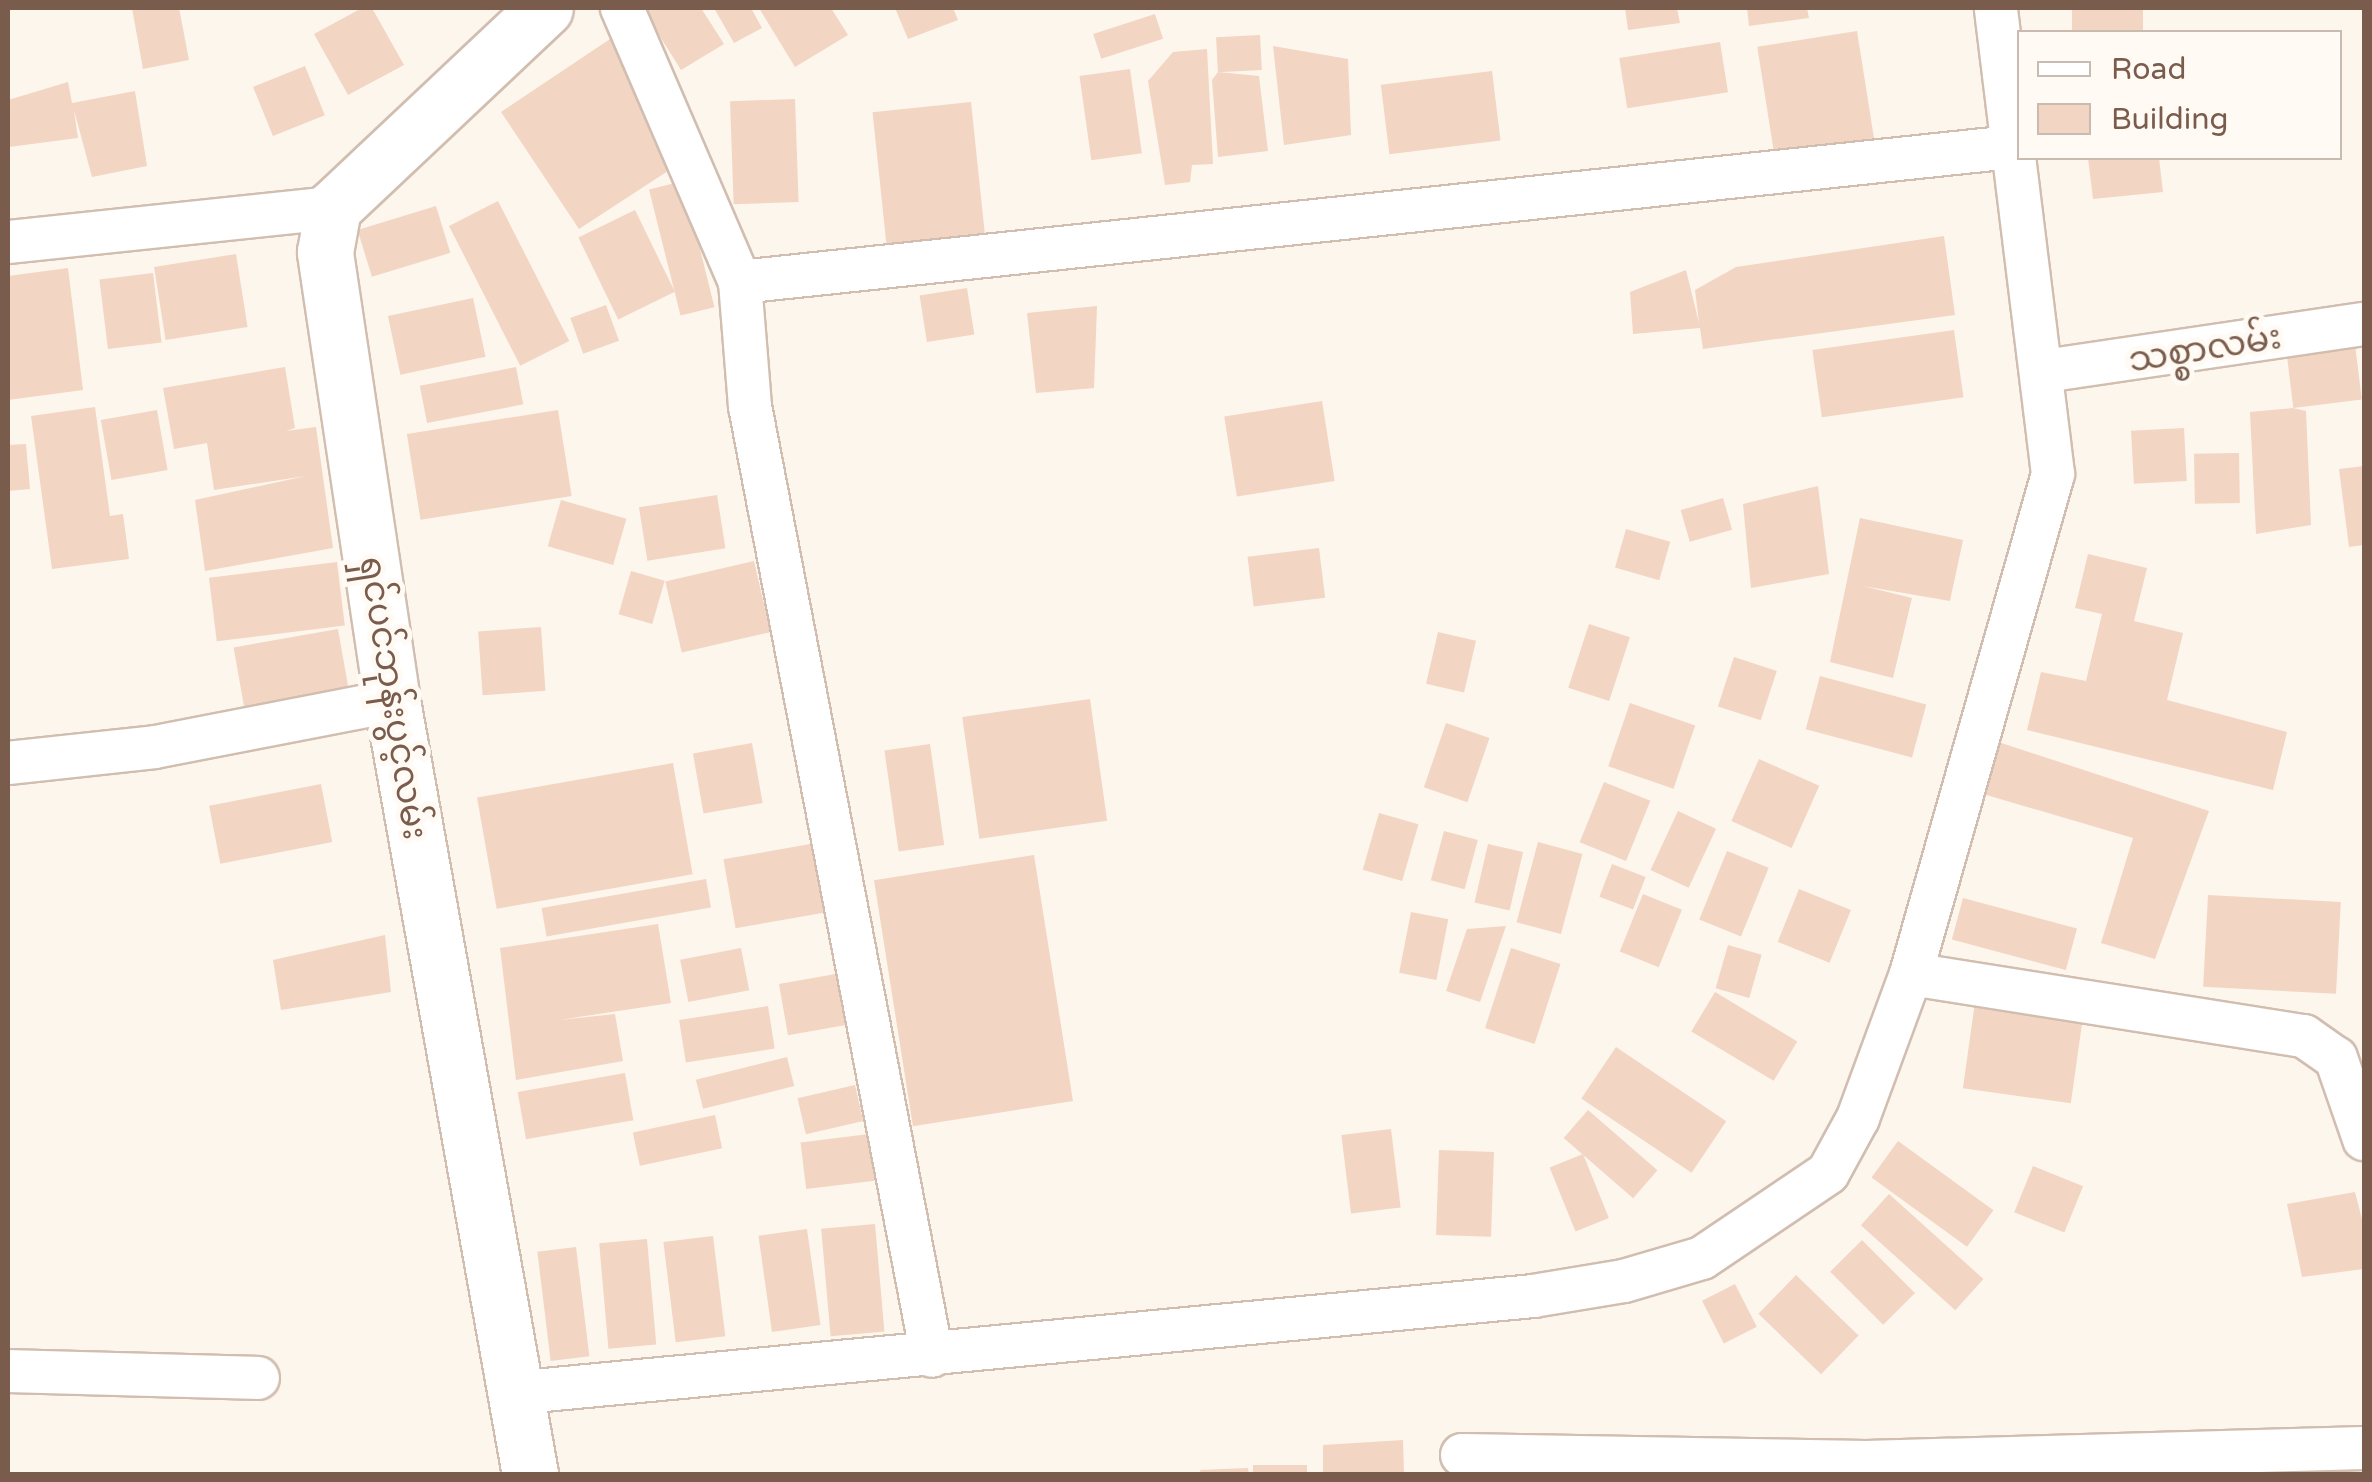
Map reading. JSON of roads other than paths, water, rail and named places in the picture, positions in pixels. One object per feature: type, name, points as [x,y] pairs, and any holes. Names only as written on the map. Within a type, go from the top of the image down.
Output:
[{"type":"street","points":[[8,242],[333,208],[544,8]]},
{"type":"street","points":[[622,8],[712,203],[740,282],[750,406],[932,1356]]},
{"type":"street","points":[[513,1393],[1533,1296],[1624,1281],[1702,1258],[1828,1173],[1858,1118],[1911,974],[2053,474],[2045,371],[2011,147],[1996,8]]},
{"type":"street","points":[[740,282],[2011,147]]},
{"type":"street","name":"ရှင်ပင်ဘုန်းပွင့်လမ်း","points":[[333,208],[325,252],[392,701],[530,1474]]},
{"type":"street","name":"သစ္စာလမ်း","points":[[2045,371],[2364,324]]},
{"type":"street","points":[[8,763],[155,747],[392,701]]},
{"type":"street","points":[[1911,974],[2304,1036],[2336,1058],[2364,1139]]},
{"type":"street","points":[[8,1370],[258,1378]]},
{"type":"street","points":[[1462,1455],[1866,1462],[2364,1448]]}]
